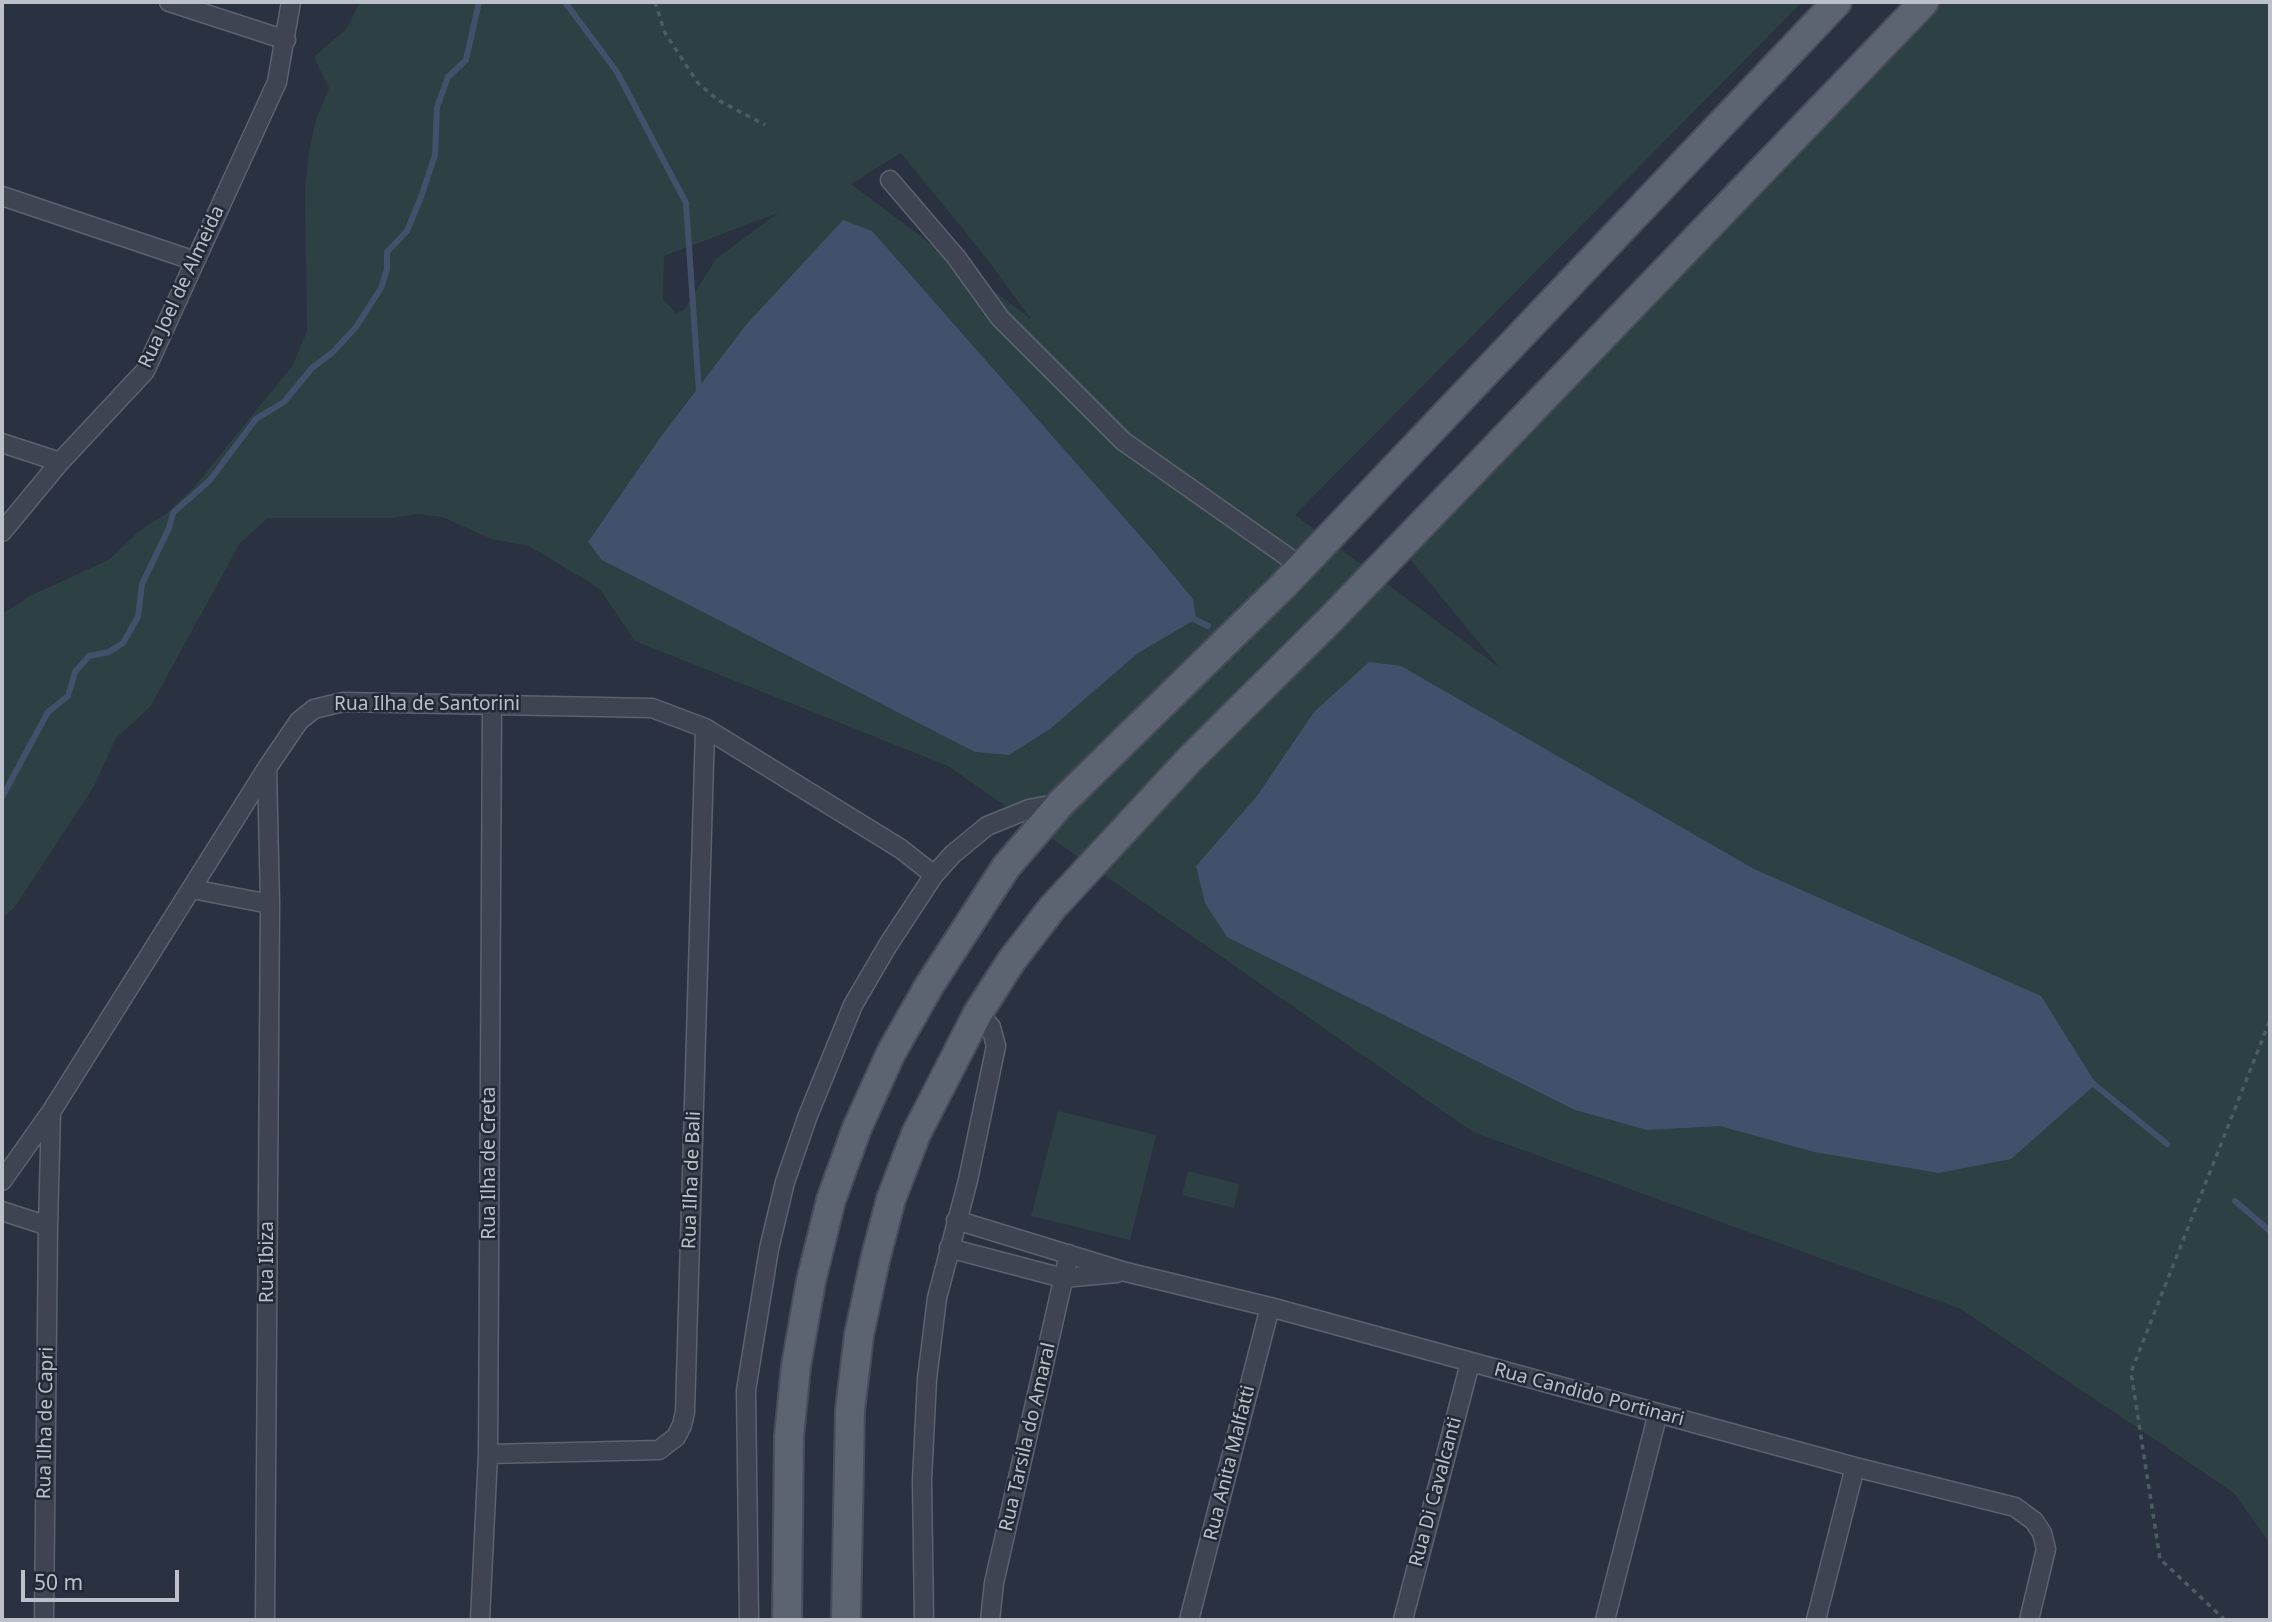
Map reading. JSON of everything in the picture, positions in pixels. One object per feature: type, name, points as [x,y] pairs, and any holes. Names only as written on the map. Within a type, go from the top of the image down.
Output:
[{"type":"main road","points":[[788,1620],[789,1436],[796,1366],[811,1281],[831,1200],[862,1115],[891,1053],[929,986],[1006,867],[1061,803],[1301,567],[1659,186],[1838,2]]},
{"type":"main road","points":[[846,1620],[850,1410],[859,1335],[875,1260],[891,1199],[916,1134],[978,1013],[1012,960],[1053,907],[1126,827],[1400,547],[1924,2]]},
{"type":"street","points":[[169,2],[286,40]]},
{"type":"street","name":"Rua Joel de Almeida","points":[[2,532],[60,462],[145,371],[277,82],[291,2]]},
{"type":"street","points":[[890,180],[956,257],[1000,318],[1123,441],[1301,567]]},
{"type":"street","points":[[2,196],[195,261]]},
{"type":"street","points":[[2,443],[60,462]]},
{"type":"street","name":"Rua Ilha de Santorini","points":[[2,1181],[51,1112],[299,720],[314,709],[328,704],[652,708],[705,728],[901,849],[934,875]]},
{"type":"street","name":"Rua Ilha de Creta","points":[[480,1620],[488,1454],[492,705]]},
{"type":"street","name":"Rua Ilha de Bali","points":[[488,1454],[659,1450],[676,1437],[682,1425],[685,1412],[705,728]]},
{"type":"street","name":"Rua Ibiza","points":[[265,1620],[271,904],[267,768]]},
{"type":"street","points":[[749,1620],[746,1390],[755,1318],[785,1182],[807,1118],[853,1005],[888,944],[934,875],[988,826],[1029,809],[1061,803]]},
{"type":"street","points":[[192,889],[271,904]]},
{"type":"street","points":[[924,1620],[922,1480],[927,1378],[937,1298],[996,1046],[991,1027],[978,1013]]},
{"type":"street","name":"Rua Ilha de Capri","points":[[44,1620],[51,1112]]},
{"type":"street","points":[[2,1211],[48,1226]]},
{"type":"street","name":"Rua Candido Portinari","points":[[957,1220],[1126,1272],[1270,1307],[1855,1468],[2015,1507],[2034,1521],[2042,1533],[2046,1549],[2029,1620]]},
{"type":"street","name":"Rua Candido Portinari","points":[[949,1248],[1063,1278],[1126,1272]]},
{"type":"street","name":"Rua Tarsila do Amaral","points":[[990,1620],[994,1583],[1069,1254]]},
{"type":"street","name":"Rua Anita Malfatti","points":[[1189,1620],[1270,1307]]},
{"type":"street","name":"Rua Di Cavalcanti","points":[[1403,1620],[1469,1363]]},
{"type":"street","points":[[1605,1620],[1658,1412]]},
{"type":"street","points":[[1816,1620],[1855,1468]]},
{"type":"path","points":[[655,2],[665,33],[698,83],[718,100],[765,125]]},
{"type":"path","points":[[2225,1620],[2160,1559],[2131,1372],[2270,1020]]},
{"type":"green space","points":[[360,2],[1802,2],[1295,515],[1501,669],[1400,547],[1922,2],[2270,2],[2270,1543],[2234,1493],[1961,1309],[1473,1132],[948,766],[635,641],[599,588],[529,546],[492,539],[442,517],[418,514],[391,518],[268,518],[240,543],[150,707],[116,738],[94,786],[15,907],[2,919],[2,614],[28,597],[110,559],[139,531],[166,514],[195,486],[293,365],[307,331],[305,189],[309,152],[316,120],[329,88],[314,57],[347,28]],"holes":[[[901,153],[988,260],[1031,319],[851,184]],[[778,213],[716,259],[684,310],[676,313],[663,299],[664,256]]]},
{"type":"green space","points":[[1058,1111],[1156,1135],[1130,1240],[1031,1216]]},
{"type":"green space","points":[[1188,1171],[1239,1184],[1234,1208],[1182,1195]]},
{"type":"water","points":[[843,220],[872,231],[1193,599],[1196,619],[1138,653],[1050,729],[1009,755],[975,752],[602,560],[588,542],[660,438],[745,326]]},
{"type":"water","points":[[1369,662],[1401,666],[1754,869],[2041,996],[2096,1084],[2011,1159],[1939,1173],[1814,1152],[1720,1126],[1647,1130],[1575,1110],[1227,937],[1205,903],[1196,866],[1257,796],[1314,712]]},
{"type":"waterway","points":[[2,797],[48,712],[68,696],[75,672],[89,656],[109,652],[123,643],[138,617],[142,584],[169,528],[173,513],[210,480],[256,419],[284,402],[312,368],[333,352],[356,327],[381,288],[387,269],[387,252],[407,231],[421,197],[435,155],[437,107],[448,77],[466,60],[479,2]]},
{"type":"waterway","points":[[565,2],[617,72],[686,203],[699,392]]},
{"type":"waterway","points":[[1188,616],[1208,626]]},
{"type":"waterway","points":[[2090,1081],[2167,1144]]},
{"type":"waterway","points":[[2235,1201],[2270,1231]]}]
